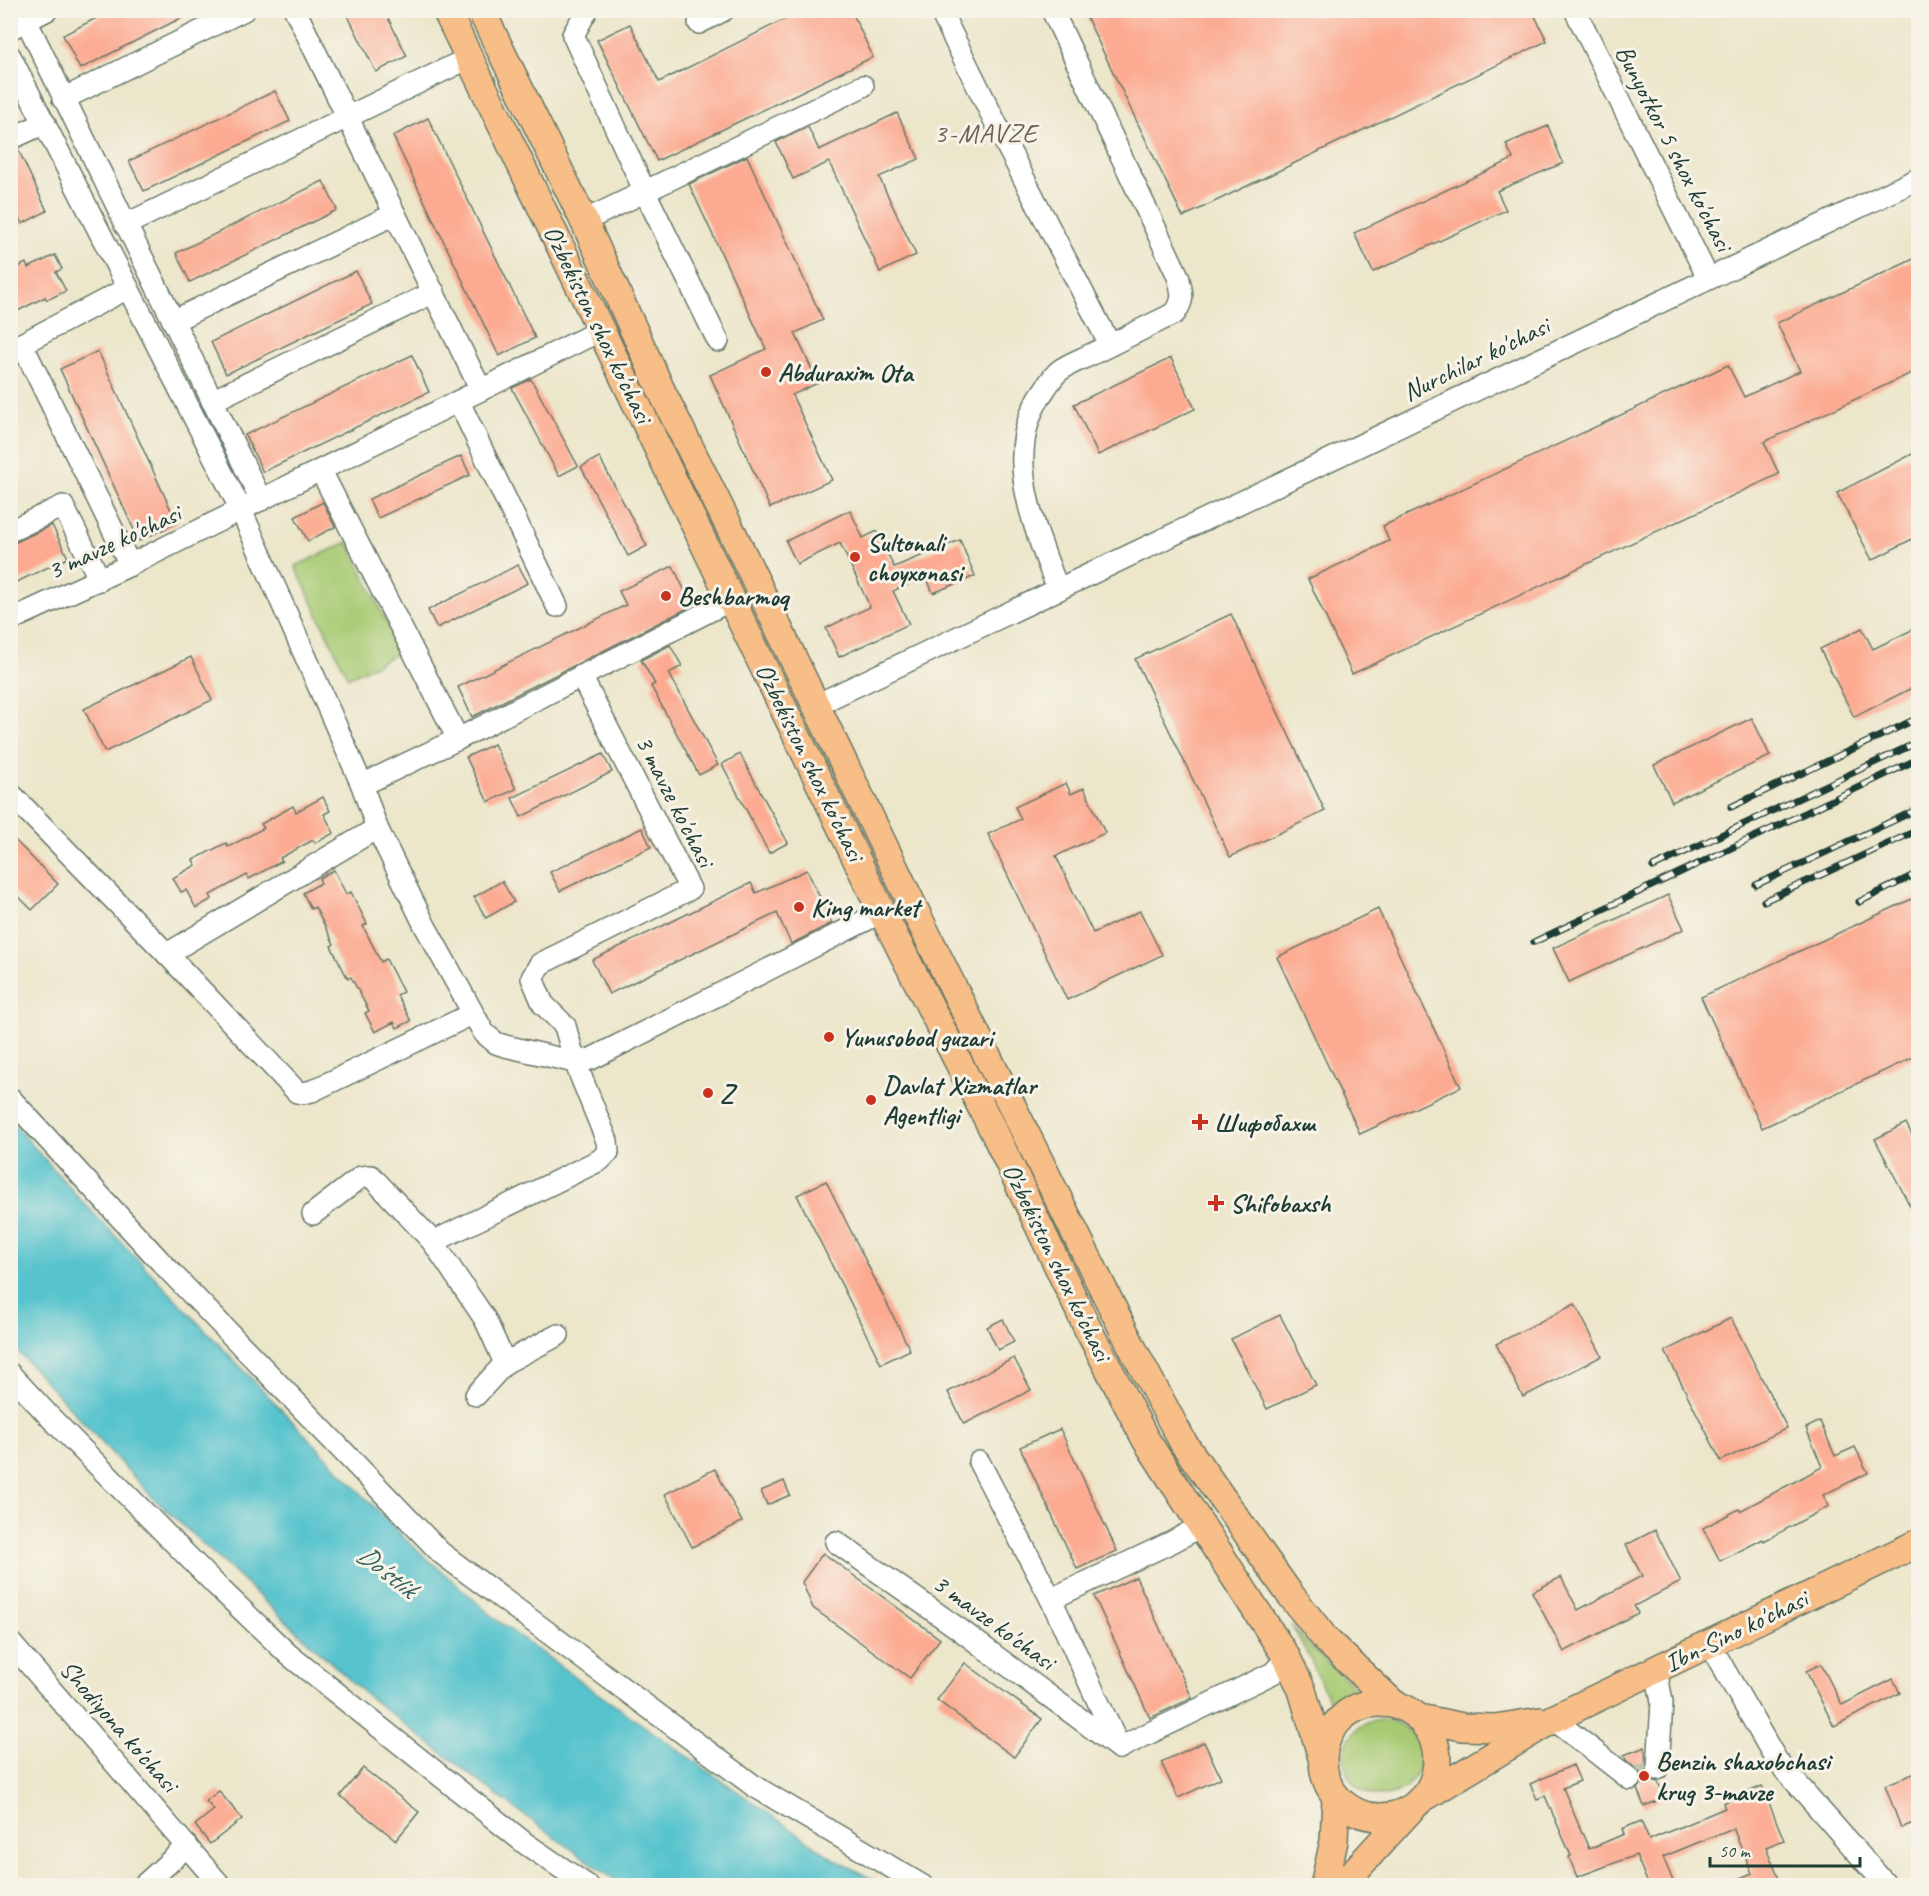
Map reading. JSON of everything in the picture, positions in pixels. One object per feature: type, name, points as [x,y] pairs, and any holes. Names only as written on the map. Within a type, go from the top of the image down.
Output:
[{"type":"main road","name":"O'zbekiston shox ko'chasi","points":[[446,10],[882,912],[996,1136],[1088,1329],[1146,1440],[1287,1658],[1302,1690],[1322,1758]]},
{"type":"main road","name":"O'zbekiston shox ko'chasi","points":[[481,10],[584,221],[663,394],[925,931],[1134,1351],[1184,1444],[1314,1625],[1327,1641],[1395,1705]]},
{"type":"main road","name":"Ibn-Sino ko'chasi","points":[[1553,1719],[1918,1543]]},
{"type":"main road","points":[[1374,1703],[1395,1705],[1419,1718],[1463,1727],[1495,1728],[1553,1719],[1394,1815],[1373,1817],[1352,1810],[1336,1797],[1325,1778],[1322,1758],[1327,1738],[1338,1721],[1354,1708],[1374,1703]]},
{"type":"main road","points":[[1341,1886],[1431,1785],[1436,1768],[1436,1750],[1430,1733],[1419,1718]]},
{"type":"main road","points":[[1324,1886],[1334,1841],[1336,1797]]},
{"type":"street","points":[[47,10],[19,20],[63,99],[261,500]]},
{"type":"street","points":[[63,99],[244,10]]},
{"type":"street","points":[[295,10],[481,390]]},
{"type":"street","points":[[699,23],[724,10]]},
{"type":"street","points":[[940,10],[1110,345]]},
{"type":"street","points":[[1052,10],[1178,276],[1182,292],[1182,303],[1175,313],[1059,371],[1031,411],[1026,427],[1022,458],[1025,489],[1032,520],[1058,590]]},
{"type":"street","name":"Bunyotkor 5 shox ko'chasi","points":[[1575,10],[1708,278]]},
{"type":"street","points":[[586,12],[573,35],[645,192],[718,341]]},
{"type":"street","points":[[10,56],[241,510],[362,785],[377,828],[425,926],[484,1033],[496,1043],[575,1062],[600,1056],[882,912]]},
{"type":"street","points":[[125,225],[469,58]]},
{"type":"street","points":[[584,221],[863,86]]},
{"type":"street","points":[[10,139],[45,123]]},
{"type":"street","name":"Nurchilar ko'chasi","points":[[816,705],[1918,179]]},
{"type":"street","points":[[173,321],[395,214]]},
{"type":"street","points":[[128,288],[16,347],[130,565]]},
{"type":"street","points":[[212,401],[434,292]]},
{"type":"street","name":"3 mavze ko'chasi","points":[[10,620],[100,580],[601,330]]},
{"type":"street","points":[[459,402],[557,606]]},
{"type":"street","points":[[321,471],[458,739]]},
{"type":"street","points":[[10,531],[63,506],[100,580]]},
{"type":"street","points":[[362,785],[458,739],[731,600]]},
{"type":"street","name":"3 mavze ko'chasi","points":[[433,1242],[605,1156],[608,1152],[607,1141],[575,1062],[565,1026],[543,1004],[532,978],[540,964],[690,889],[581,676]]},
{"type":"street","points":[[10,793],[167,954],[292,1088],[302,1093],[312,1091],[472,1014]]},
{"type":"street","points":[[167,954],[377,828]]},
{"type":"street","points":[[10,1098],[160,1261],[441,1553],[754,1786],[923,1886]]},
{"type":"street","points":[[313,1214],[361,1177],[371,1176],[433,1242],[485,1319],[505,1363]]},
{"type":"street","points":[[476,1395],[505,1363],[558,1335]]},
{"type":"street","points":[[10,1374],[209,1578],[290,1656],[526,1844],[588,1886]]},
{"type":"street","name":"3 mavze ko'chasi","points":[[979,1462],[1051,1599],[1119,1748]]},
{"type":"street","name":"3 mavze ko'chasi","points":[[1051,1599],[1201,1526]]},
{"type":"street","name":"3 mavze ko'chasi","points":[[836,1542],[959,1629],[1119,1748]]},
{"type":"street","name":"Shodiyona ko'chasi","points":[[10,1642],[221,1886]]},
{"type":"street","points":[[1709,1643],[1777,1761],[1887,1886]]},
{"type":"street","points":[[1119,1748],[1273,1673],[1287,1658]]},
{"type":"street","points":[[1656,1669],[1662,1702],[1658,1769]]},
{"type":"street","points":[[1553,1719],[1630,1779]]},
{"type":"street","points":[[143,1886],[187,1846]]},
{"type":"green space","points":[[348,542],[401,652],[348,678],[295,566]]},
{"type":"green space","points":[[1291,1625],[1313,1649],[1361,1693],[1344,1699],[1332,1708],[1310,1658]]},
{"type":"green space","points":[[1382,1720],[1396,1723],[1409,1731],[1417,1744],[1420,1758],[1417,1772],[1409,1785],[1396,1793],[1382,1796],[1368,1793],[1355,1785],[1347,1772],[1344,1758],[1347,1744],[1355,1731],[1368,1723]]},
{"type":"water","name":"Do'stlik","points":[[11,1121],[78,1197],[405,1539],[497,1620],[834,1859],[884,1885],[622,1885],[514,1808],[365,1694],[153,1498],[11,1344]]},
{"type":"building","points":[[112,10],[197,10],[80,69],[63,35]]},
{"type":"building","points":[[345,10],[384,10],[407,56],[376,72]]},
{"type":"building","points":[[806,10],[809,16],[821,10],[851,10],[873,57],[657,161],[597,40],[630,24],[659,82]]},
{"type":"building","points":[[1083,10],[1532,10],[1547,41],[1183,217]]},
{"type":"building","points":[[275,91],[290,121],[144,191],[129,161]]},
{"type":"building","points":[[897,113],[919,159],[879,177],[916,255],[880,272],[829,162],[793,179],[776,142],[808,127],[819,150]]},
{"type":"building","points":[[428,118],[535,338],[499,356],[393,136]]},
{"type":"building","points":[[1548,126],[1563,163],[1497,191],[1506,210],[1373,272],[1354,233],[1513,159],[1506,144]]},
{"type":"building","points":[[18,149],[47,211],[22,224],[10,200],[10,151]]},
{"type":"building","points":[[747,156],[823,320],[795,333],[818,383],[792,395],[832,480],[770,508],[710,375],[766,349],[689,184]]},
{"type":"building","points":[[323,181],[337,210],[190,282],[176,253]]},
{"type":"building","points":[[55,255],[62,269],[56,272],[66,291],[47,300],[45,297],[10,315],[10,271],[26,263],[28,268]]},
{"type":"building","points":[[1918,257],[1918,370],[1764,442],[1779,474],[1352,674],[1308,579],[1389,541],[1383,526],[1728,365],[1744,397],[1800,371],[1777,323]]},
{"type":"building","points":[[356,271],[372,304],[226,374],[211,342]]},
{"type":"building","points":[[98,351],[177,523],[139,541],[60,369]]},
{"type":"building","points":[[412,355],[429,392],[263,472],[245,435]]},
{"type":"building","points":[[1171,358],[1195,409],[1098,455],[1074,404]]},
{"type":"building","points":[[531,379],[578,466],[559,476],[512,388]]},
{"type":"building","points":[[1918,451],[1918,536],[1872,560],[1837,493]]},
{"type":"building","points":[[461,456],[470,475],[378,518],[369,499]]},
{"type":"building","points":[[599,457],[647,546],[628,556],[581,467]]},
{"type":"building","points":[[323,502],[335,527],[308,541],[295,517]]},
{"type":"building","points":[[850,510],[863,538],[877,531],[894,567],[960,540],[975,576],[933,593],[926,576],[893,591],[909,624],[839,657],[826,628],[870,607],[840,543],[797,564],[786,541]]},
{"type":"building","points":[[52,525],[68,558],[10,585],[10,545]]},
{"type":"building","points":[[518,565],[528,583],[437,628],[428,610]]},
{"type":"building","points":[[673,566],[692,606],[472,717],[458,687],[626,605],[619,591]]},
{"type":"building","points":[[1231,614],[1325,811],[1230,857],[1135,659]]},
{"type":"building","points":[[1918,627],[1918,685],[1854,717],[1820,649],[1862,628],[1873,649]]},
{"type":"building","points":[[670,645],[682,666],[669,673],[718,765],[699,775],[651,686],[655,684],[641,660]]},
{"type":"building","points":[[191,657],[212,700],[105,752],[84,709]]},
{"type":"building","points":[[1752,718],[1770,756],[1672,802],[1654,765]]},
{"type":"building","points":[[494,744],[516,789],[488,802],[466,757]]},
{"type":"building","points":[[603,754],[612,772],[521,817],[512,798]]},
{"type":"building","points":[[740,754],[788,843],[769,853],[722,764]]},
{"type":"building","points":[[1066,783],[1071,794],[1084,788],[1105,833],[1056,856],[1093,933],[1140,911],[1162,955],[1067,1000],[988,834],[1021,819],[1015,807]]},
{"type":"building","points":[[323,797],[330,811],[324,814],[334,833],[315,843],[313,840],[280,858],[282,861],[249,879],[247,875],[210,895],[212,899],[196,908],[186,890],[181,892],[173,878],[196,865],[193,860],[226,843],[228,847],[264,828],[261,824],[293,806],[296,812]]},
{"type":"building","points":[[642,828],[651,847],[560,891],[550,872]]},
{"type":"building","points":[[10,835],[58,884],[32,910],[10,888]]},
{"type":"building","points":[[334,870],[346,894],[351,892],[367,924],[363,926],[381,962],[386,959],[403,992],[397,995],[411,1021],[397,1028],[394,1022],[375,1032],[365,1013],[369,1011],[351,977],[348,979],[331,946],[334,944],[315,907],[311,909],[303,893],[321,883],[319,878]]},
{"type":"building","points":[[807,870],[832,923],[791,944],[777,913],[609,994],[592,960],[751,883],[756,893]]},
{"type":"building","points":[[502,881],[514,902],[486,918],[474,897]]},
{"type":"building","points":[[1668,895],[1684,929],[1569,982],[1553,948]]},
{"type":"building","points":[[1918,896],[1918,1055],[1762,1128],[1701,997]]},
{"type":"building","points":[[1378,909],[1461,1087],[1360,1134],[1277,957]]},
{"type":"building","points":[[1906,1123],[1918,1147],[1918,1221],[1875,1139]]},
{"type":"building","points":[[826,1181],[910,1350],[881,1364],[797,1195]]},
{"type":"building","points":[[1575,1304],[1602,1356],[1523,1397],[1496,1344]]},
{"type":"building","points":[[1280,1315],[1316,1385],[1267,1409],[1231,1339]]},
{"type":"building","points":[[1731,1318],[1787,1428],[1721,1461],[1665,1351]]},
{"type":"building","points":[[1003,1319],[1014,1342],[998,1350],[987,1327]]},
{"type":"building","points":[[1014,1358],[1031,1390],[964,1424],[948,1392]]},
{"type":"building","points":[[1820,1421],[1835,1456],[1855,1447],[1868,1473],[1823,1495],[1829,1506],[1764,1541],[1763,1539],[1720,1561],[1703,1528],[1822,1467],[1806,1428]]},
{"type":"building","points":[[1060,1429],[1117,1551],[1077,1569],[1020,1447]]},
{"type":"building","points":[[715,1469],[742,1522],[692,1547],[665,1494]]},
{"type":"building","points":[[784,1481],[790,1495],[767,1505],[761,1491]]},
{"type":"building","points":[[1655,1530],[1681,1582],[1634,1606],[1638,1613],[1564,1652],[1532,1592],[1561,1577],[1578,1610],[1642,1576],[1626,1545]]},
{"type":"building","points":[[823,1553],[940,1639],[910,1678],[813,1608],[802,1582]]},
{"type":"building","points":[[1136,1577],[1192,1698],[1150,1718],[1094,1596]]},
{"type":"building","points":[[965,1663],[1042,1719],[1014,1757],[937,1700]]},
{"type":"building","points":[[1821,1664],[1842,1705],[1893,1679],[1900,1693],[1834,1726],[1806,1671]]},
{"type":"building","points":[[1204,1742],[1221,1778],[1178,1798],[1161,1762]]},
{"type":"building","name":"Benzin shaxobchasi krug 3-mavze","points":[[1645,1747],[1646,1774],[1658,1782],[1665,1798],[1644,1806],[1637,1789],[1642,1781],[1642,1775],[1626,1760],[1624,1755]]},
{"type":"building","points":[[1573,1765],[1580,1781],[1563,1788],[1589,1849],[1624,1834],[1622,1829],[1641,1821],[1649,1840],[1725,1808],[1723,1803],[1762,1786],[1784,1840],[1766,1847],[1782,1886],[1721,1886],[1752,1873],[1733,1828],[1663,1857],[1675,1886],[1649,1886],[1636,1855],[1577,1877],[1569,1857],[1571,1856],[1545,1796],[1537,1799],[1530,1784]]},
{"type":"building","points":[[363,1768],[419,1812],[396,1840],[340,1796]]},
{"type":"building","points":[[1918,1772],[1918,1821],[1901,1828],[1885,1785]]},
{"type":"building","points":[[219,1791],[242,1819],[210,1844],[195,1825],[214,1810],[206,1801]]},
{"type":"tunnel","points":[[1630,1779],[1658,1769]]},
{"type":"railway","points":[[1731,807],[1918,718]]},
{"type":"railway","points":[[1653,867],[1918,742]]},
{"type":"railway","points":[[1534,942],[1918,759]]},
{"type":"railway","points":[[1756,885],[1918,809]]},
{"type":"railway","points":[[1764,901],[1918,830]]},
{"type":"railway","points":[[1859,902],[1918,873]]},
{"type":"place","name":"Abduraxim Ota","points":[[766,372]]},
{"type":"place","name":"Sultonali choyxonasi","points":[[855,557]]},
{"type":"place","name":"Beshbarmoq","points":[[666,596]]},
{"type":"place","name":"King market","points":[[799,907]]},
{"type":"place","name":"Yunusobod guzari","points":[[829,1037]]},
{"type":"place","name":"Z","points":[[708,1093]]},
{"type":"place","name":"Davlat Xizmatlar Agentligi","points":[[871,1100]]},
{"type":"place","name":"Шифобахш","points":[[1200,1122]]},
{"type":"place","name":"Shifobaxsh","points":[[1216,1203]]},
{"type":"place","name":"Benzin shaxobchasi krug 3-mavze","points":[[1644,1776]]},
{"type":"district","name":"3-MAVZE","points":[[986,133]]}]
